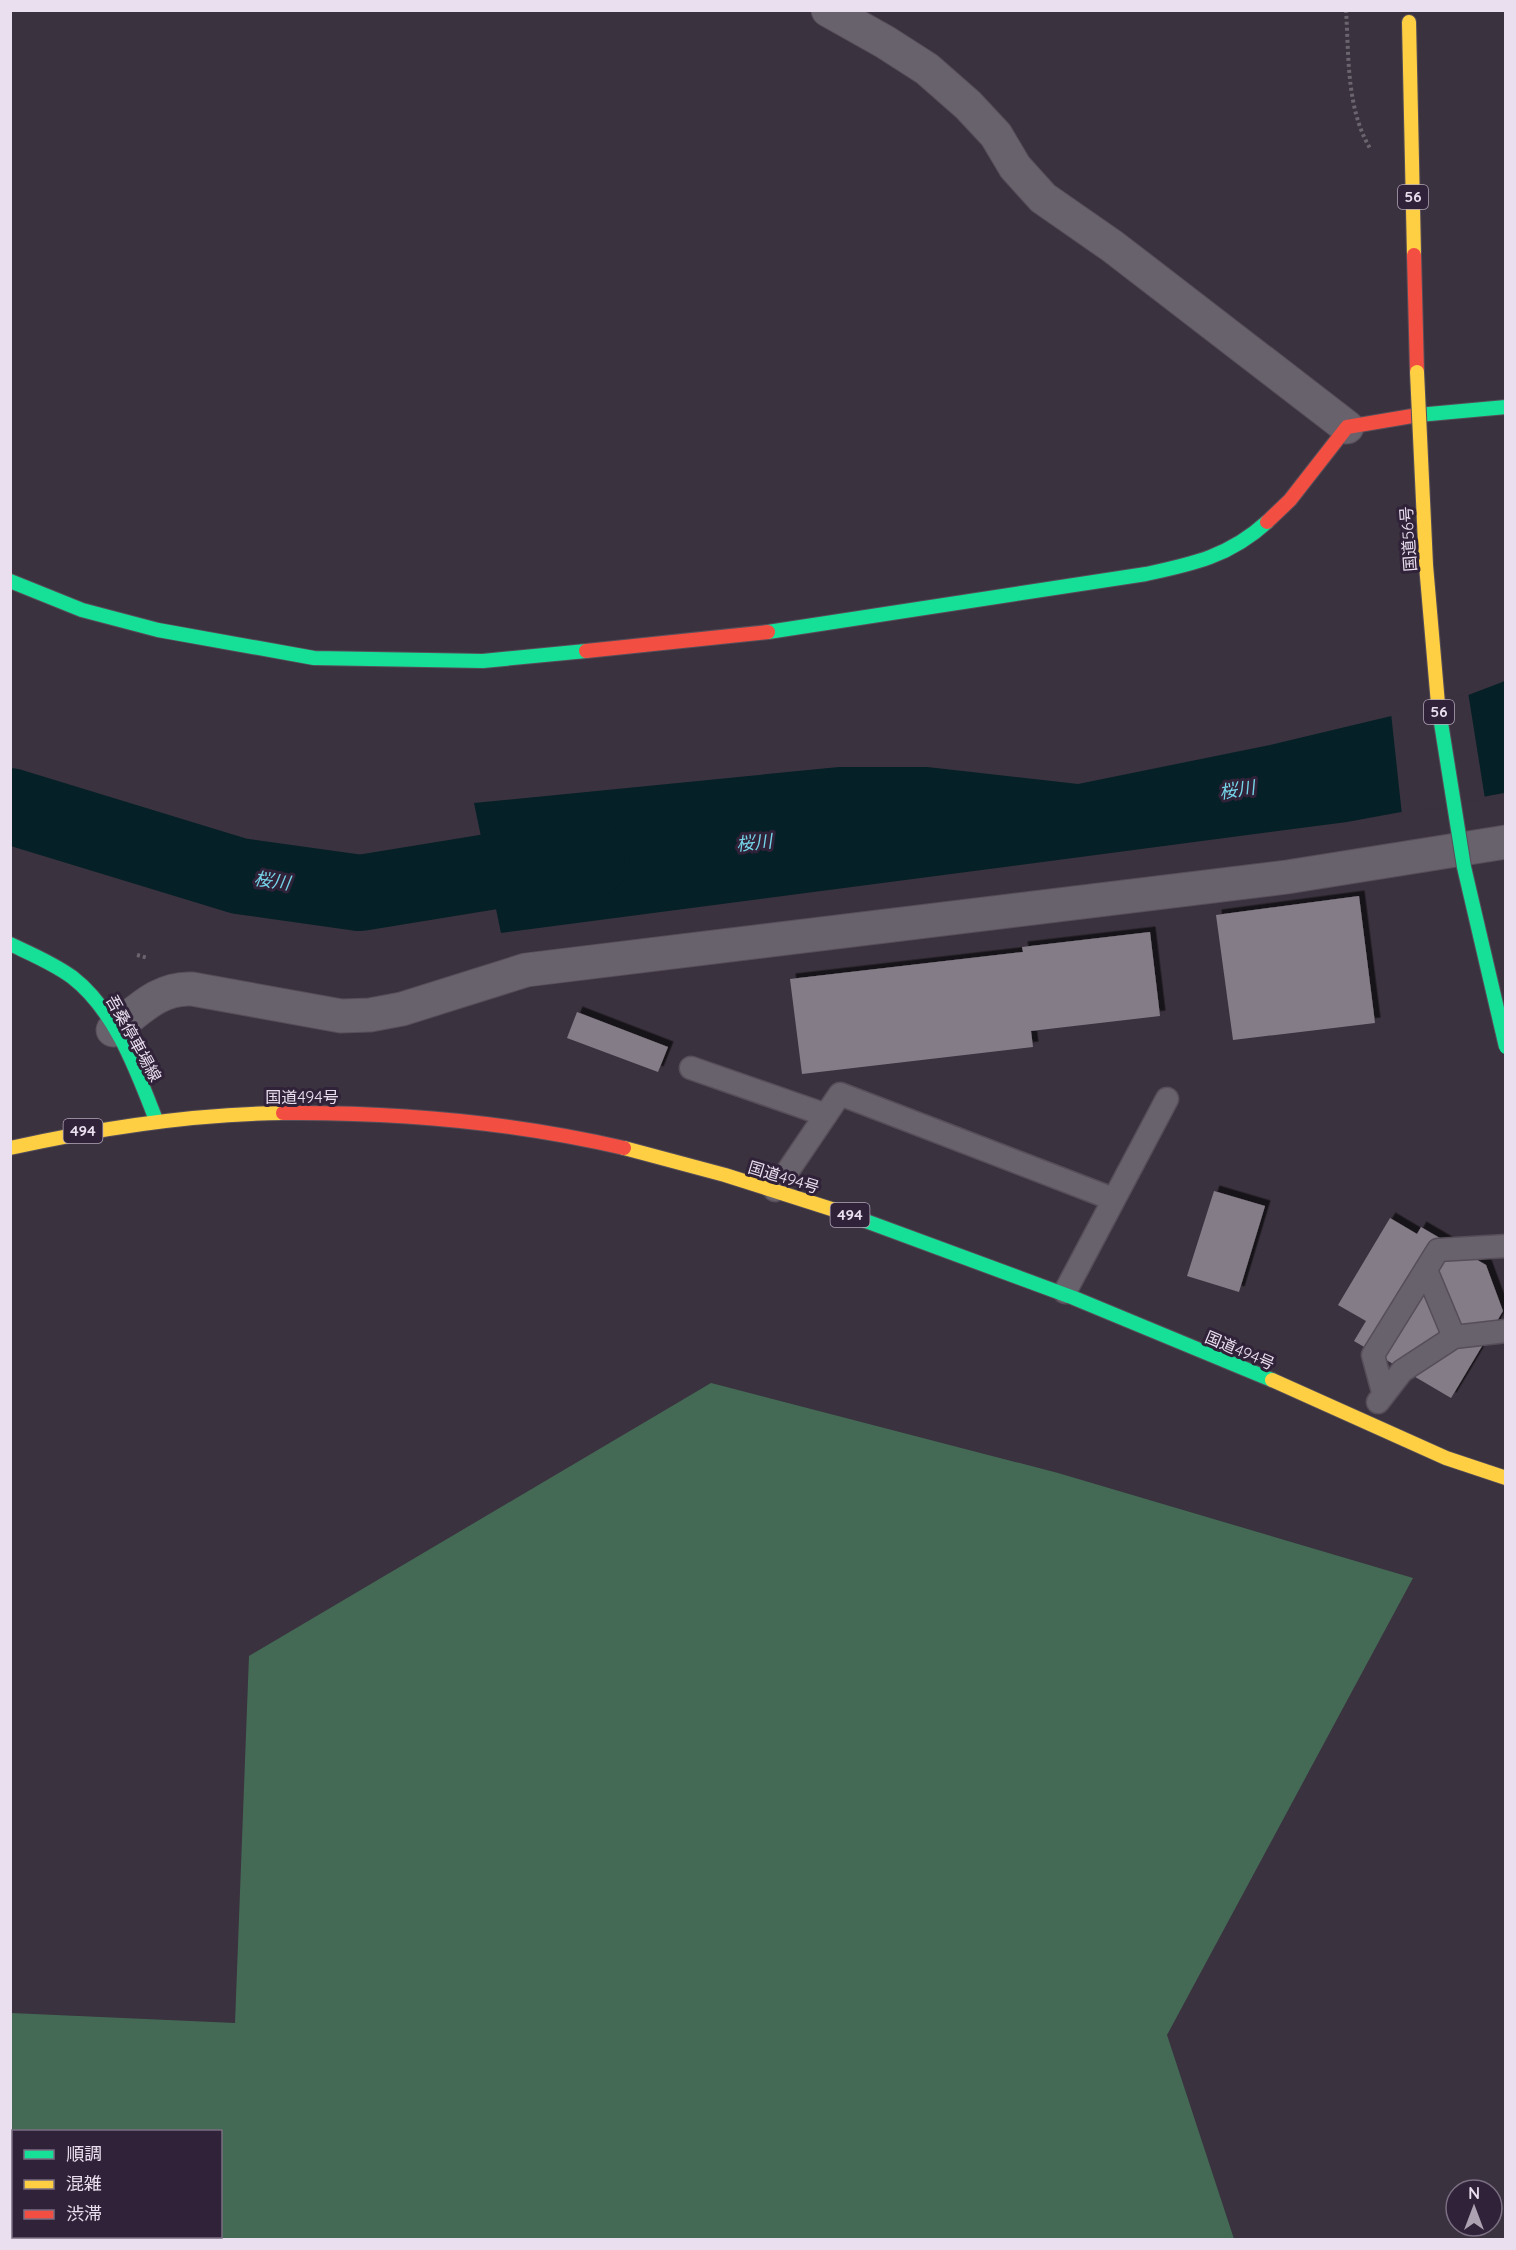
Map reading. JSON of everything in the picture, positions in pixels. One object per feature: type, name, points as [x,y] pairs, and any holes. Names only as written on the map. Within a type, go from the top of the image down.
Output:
[{"type":"main road","name":"国道56号","points":[[1409,22],[1423,525],[1444,756],[1482,957],[1506,1047]]},
{"type":"main road","points":[[10,581],[82,610],[158,630],[314,658],[483,661],[747,635],[1146,574],[1203,562],[1253,535],[1290,500],[1347,427],[1412,416],[1506,407]]},
{"type":"main road","name":"吾桑停車場線","points":[[10,944],[49,962],[79,983],[98,1004],[145,1091],[156,1120]]},
{"type":"main road","name":"国道494号","points":[[10,1148],[66,1134],[156,1120],[224,1114],[368,1114],[520,1128],[638,1152],[775,1190],[921,1239],[1065,1292],[1368,1422],[1446,1458],[1506,1478]]},
{"type":"street","points":[[828,10],[927,69],[968,105],[996,135],[1015,167],[1043,198],[1112,246],[1347,427]]},
{"type":"street","points":[[113,1030],[161,993],[175,988],[192,988],[340,1016],[370,1015],[402,1009],[526,970],[1287,877],[1506,842]]},
{"type":"lane","points":[[691,1068],[826,1115]]},
{"type":"lane","points":[[775,1190],[840,1094],[1113,1199]]},
{"type":"lane","points":[[1065,1292],[1167,1099]]},
{"type":"lane","points":[[1383,1392],[1373,1355],[1438,1250],[1506,1246]]},
{"type":"lane","points":[[1426,1270],[1454,1337]]},
{"type":"lane","points":[[1368,1422],[1383,1392],[1402,1371],[1454,1337],[1506,1331]]},
{"type":"path","points":[[1346,10],[1351,94],[1365,140],[1374,155]]},
{"type":"green space","points":[[711,1383],[1058,1473],[1413,1578],[1167,2035],[1234,2239],[11,2239],[11,2013],[235,2023],[249,1656]]},
{"type":"water","points":[[1505,681],[1504,793],[1347,822],[501,933],[474,803],[839,767],[927,767],[1078,784],[1270,745],[1450,702]]},
{"type":"pier","points":[[1468,692],[1485,799],[1402,815],[1391,713]]},
{"type":"building","points":[[1359,896],[1375,1023],[1233,1040],[1216,915]]},
{"type":"building","points":[[1150,932],[1160,1016],[1031,1031],[1033,1047],[802,1074],[790,979],[1023,952],[1022,947]]},
{"type":"building","points":[[577,1012],[668,1047],[658,1072],[567,1038]]},
{"type":"building","points":[[1214,1191],[1265,1206],[1239,1292],[1187,1276]]},
{"type":"building","points":[[1390,1218],[1417,1234],[1421,1227],[1486,1265],[1503,1311],[1451,1398],[1354,1341],[1366,1321],[1338,1305]]},
{"type":"waterway","name":"桜川","points":[[10,806],[239,876],[360,893],[544,863],[592,859]]},
{"type":"traffic: fast","points":[[1418,415],[1506,407]]},
{"type":"traffic: fast","points":[[768,632],[1146,574],[1195,562],[1225,551],[1253,534],[1267,522]]},
{"type":"traffic: fast","points":[[10,581],[82,610],[158,630],[314,658],[483,661],[586,651]]},
{"type":"traffic: fast","points":[[1438,704],[1464,867],[1506,1047]]},
{"type":"traffic: fast","points":[[10,944],[65,972],[101,1006],[123,1043],[156,1120]]},
{"type":"traffic: fast","points":[[844,1213],[1074,1298],[1272,1380]]},
{"type":"traffic: slow","points":[[1409,22],[1414,255]]},
{"type":"traffic: slow","points":[[1417,372],[1426,565],[1438,704]]},
{"type":"traffic: slow","points":[[10,1148],[145,1123],[214,1116],[283,1113]]},
{"type":"traffic: slow","points":[[624,1148],[725,1175],[844,1213]]},
{"type":"traffic: slow","points":[[1272,1380],[1446,1458],[1506,1478]]},
{"type":"traffic: jam","points":[[1414,255],[1417,372]]},
{"type":"traffic: jam","points":[[1267,522],[1290,500],[1347,427],[1418,415]]},
{"type":"traffic: jam","points":[[586,651],[768,632]]},
{"type":"traffic: jam","points":[[283,1113],[369,1114],[455,1120],[540,1131],[624,1148]]}]
